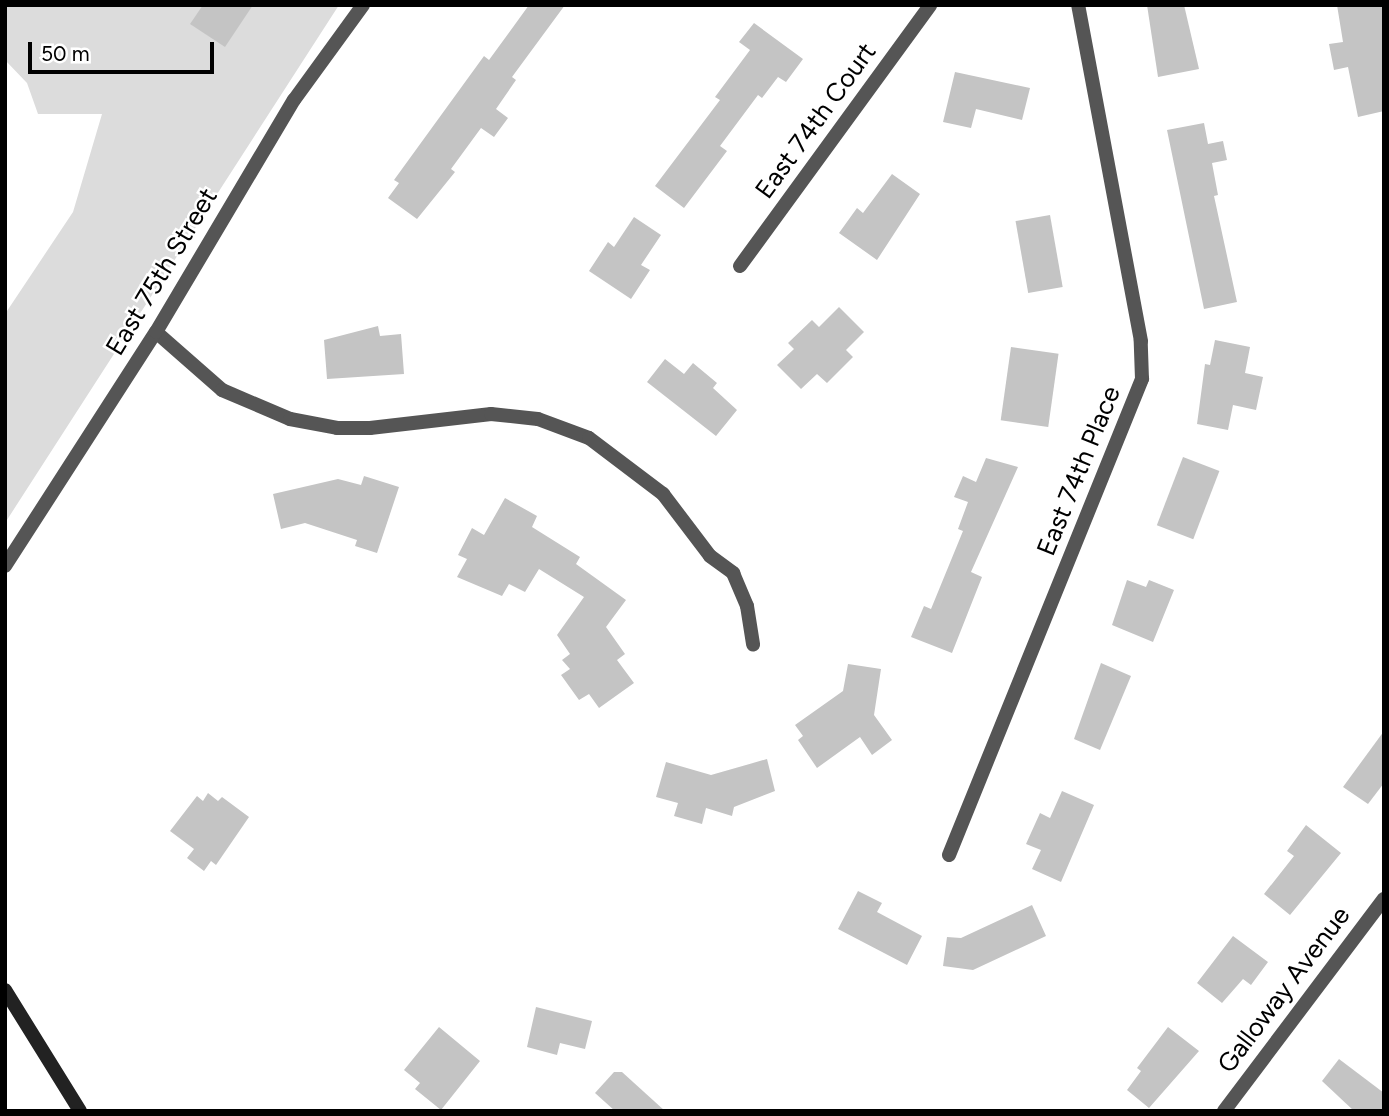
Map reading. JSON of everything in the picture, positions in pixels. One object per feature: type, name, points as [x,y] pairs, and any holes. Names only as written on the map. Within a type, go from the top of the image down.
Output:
[{"type":"main road","points":[[5,990],[80,1111]]},
{"type":"street","name":"East 75th Street","points":[[5,566],[156,332],[294,100],[363,5]]},
{"type":"street","name":"East 74th Court","points":[[740,266],[930,5]]},
{"type":"street","name":"East 74th Place","points":[[949,855],[1142,379],[1141,341],[1078,5]]},
{"type":"street","points":[[156,332],[222,390],[281,417],[337,428],[491,414],[538,419],[599,444],[663,494],[710,556],[733,573],[747,606],[753,645]]},
{"type":"street","name":"Galloway Avenue","points":[[1224,1111],[1384,899]]},
{"type":"shaded area","points":[[5,5],[339,5],[5,523],[5,314],[73,212],[102,114],[38,114],[27,83],[5,60]]},
{"type":"building","points":[[203,5],[253,5],[225,47],[190,24]]},
{"type":"building","points":[[529,5],[565,5],[512,77],[516,80],[496,109],[508,118],[494,137],[481,128],[451,169],[455,172],[417,219],[388,198],[399,183],[394,180],[484,56],[489,60]]},
{"type":"building","points":[[1147,5],[1184,5],[1199,69],[1158,77]]},
{"type":"building","points":[[1337,5],[1384,5],[1384,111],[1358,117],[1348,67],[1334,70],[1329,44],[1343,42]]},
{"type":"building","points":[[754,23],[803,59],[786,82],[778,77],[762,98],[758,95],[720,146],[727,151],[684,208],[655,186],[720,100],[715,97],[750,50],[739,42]]},
{"type":"building","points":[[955,72],[1030,88],[1022,120],[976,109],[971,128],[943,122]]},
{"type":"building","points":[[1204,123],[1208,144],[1223,141],[1227,160],[1212,163],[1218,195],[1214,196],[1237,302],[1204,309],[1167,130]]},
{"type":"building","points":[[892,174],[920,194],[877,260],[839,233],[857,208],[863,213]]},
{"type":"building","points":[[1050,215],[1063,287],[1028,293],[1016,221]]},
{"type":"building","points":[[634,217],[661,235],[641,265],[650,270],[631,299],[589,271],[608,242],[614,247]]},
{"type":"building","points":[[839,307],[864,332],[846,350],[853,357],[827,383],[817,374],[801,389],[777,365],[794,349],[788,343],[812,320],[819,327]]},
{"type":"building","points":[[378,326],[380,336],[401,334],[404,374],[327,379],[324,340]]},
{"type":"building","points":[[1215,340],[1250,347],[1245,373],[1263,377],[1256,410],[1233,405],[1228,430],[1197,424],[1205,364],[1210,365]]},
{"type":"building","points":[[1011,347],[1059,354],[1048,427],[1001,420]]},
{"type":"building","points":[[665,359],[684,374],[693,363],[717,383],[713,388],[737,410],[716,436],[647,382]]},
{"type":"building","points":[[1183,457],[1219,471],[1193,539],[1157,525]]},
{"type":"building","points":[[986,458],[1018,467],[971,572],[982,577],[952,653],[911,637],[924,606],[931,609],[963,531],[958,529],[968,502],[954,497],[963,476],[976,482]]},
{"type":"building","points":[[364,476],[399,487],[377,553],[355,546],[357,540],[305,523],[281,529],[273,494],[338,479],[361,485]]},
{"type":"building","points":[[505,498],[537,516],[532,527],[580,557],[576,564],[626,600],[606,627],[625,654],[617,660],[634,683],[599,708],[589,694],[579,700],[561,675],[570,669],[562,660],[570,654],[557,635],[584,597],[539,569],[525,592],[509,584],[502,596],[457,577],[467,559],[458,555],[472,528],[484,535]]},
{"type":"building","points":[[1127,580],[1146,587],[1149,580],[1174,590],[1153,642],[1112,625]]},
{"type":"building","points":[[1101,663],[1131,676],[1100,750],[1074,739]]},
{"type":"building","points":[[848,664],[881,669],[874,715],[892,740],[872,755],[860,737],[817,768],[798,740],[803,736],[795,725],[843,691]]},
{"type":"building","points":[[1384,731],[1384,783],[1368,804],[1343,787]]},
{"type":"building","points":[[767,759],[775,791],[734,807],[732,816],[706,808],[702,824],[674,816],[678,803],[656,797],[666,762],[711,775]]},
{"type":"building","points":[[1062,791],[1094,805],[1061,882],[1032,869],[1041,850],[1026,844],[1040,813],[1050,818]]},
{"type":"building","points":[[208,793],[218,801],[222,797],[249,817],[216,865],[211,861],[204,871],[187,858],[194,849],[170,831],[197,796],[203,801]]},
{"type":"building","points":[[1306,825],[1341,853],[1290,915],[1264,894],[1294,856],[1287,851]]},
{"type":"building","points":[[858,891],[882,903],[877,912],[922,936],[907,965],[838,929]]},
{"type":"building","points":[[1032,905],[1046,936],[973,970],[943,966],[947,937],[961,938]]},
{"type":"building","points":[[1233,936],[1268,962],[1251,985],[1243,979],[1222,1003],[1197,983]]},
{"type":"building","points":[[536,1007],[592,1021],[585,1049],[560,1043],[557,1055],[527,1047]]},
{"type":"building","points":[[439,1027],[480,1061],[441,1110],[415,1089],[420,1083],[404,1070]]},
{"type":"building","points":[[1168,1027],[1199,1051],[1149,1108],[1127,1090],[1141,1071],[1137,1068]]},
{"type":"building","points":[[1339,1059],[1384,1093],[1384,1111],[1354,1111],[1322,1081]]},
{"type":"building","points":[[614,1072],[622,1072],[665,1111],[615,1111],[595,1093]]}]
